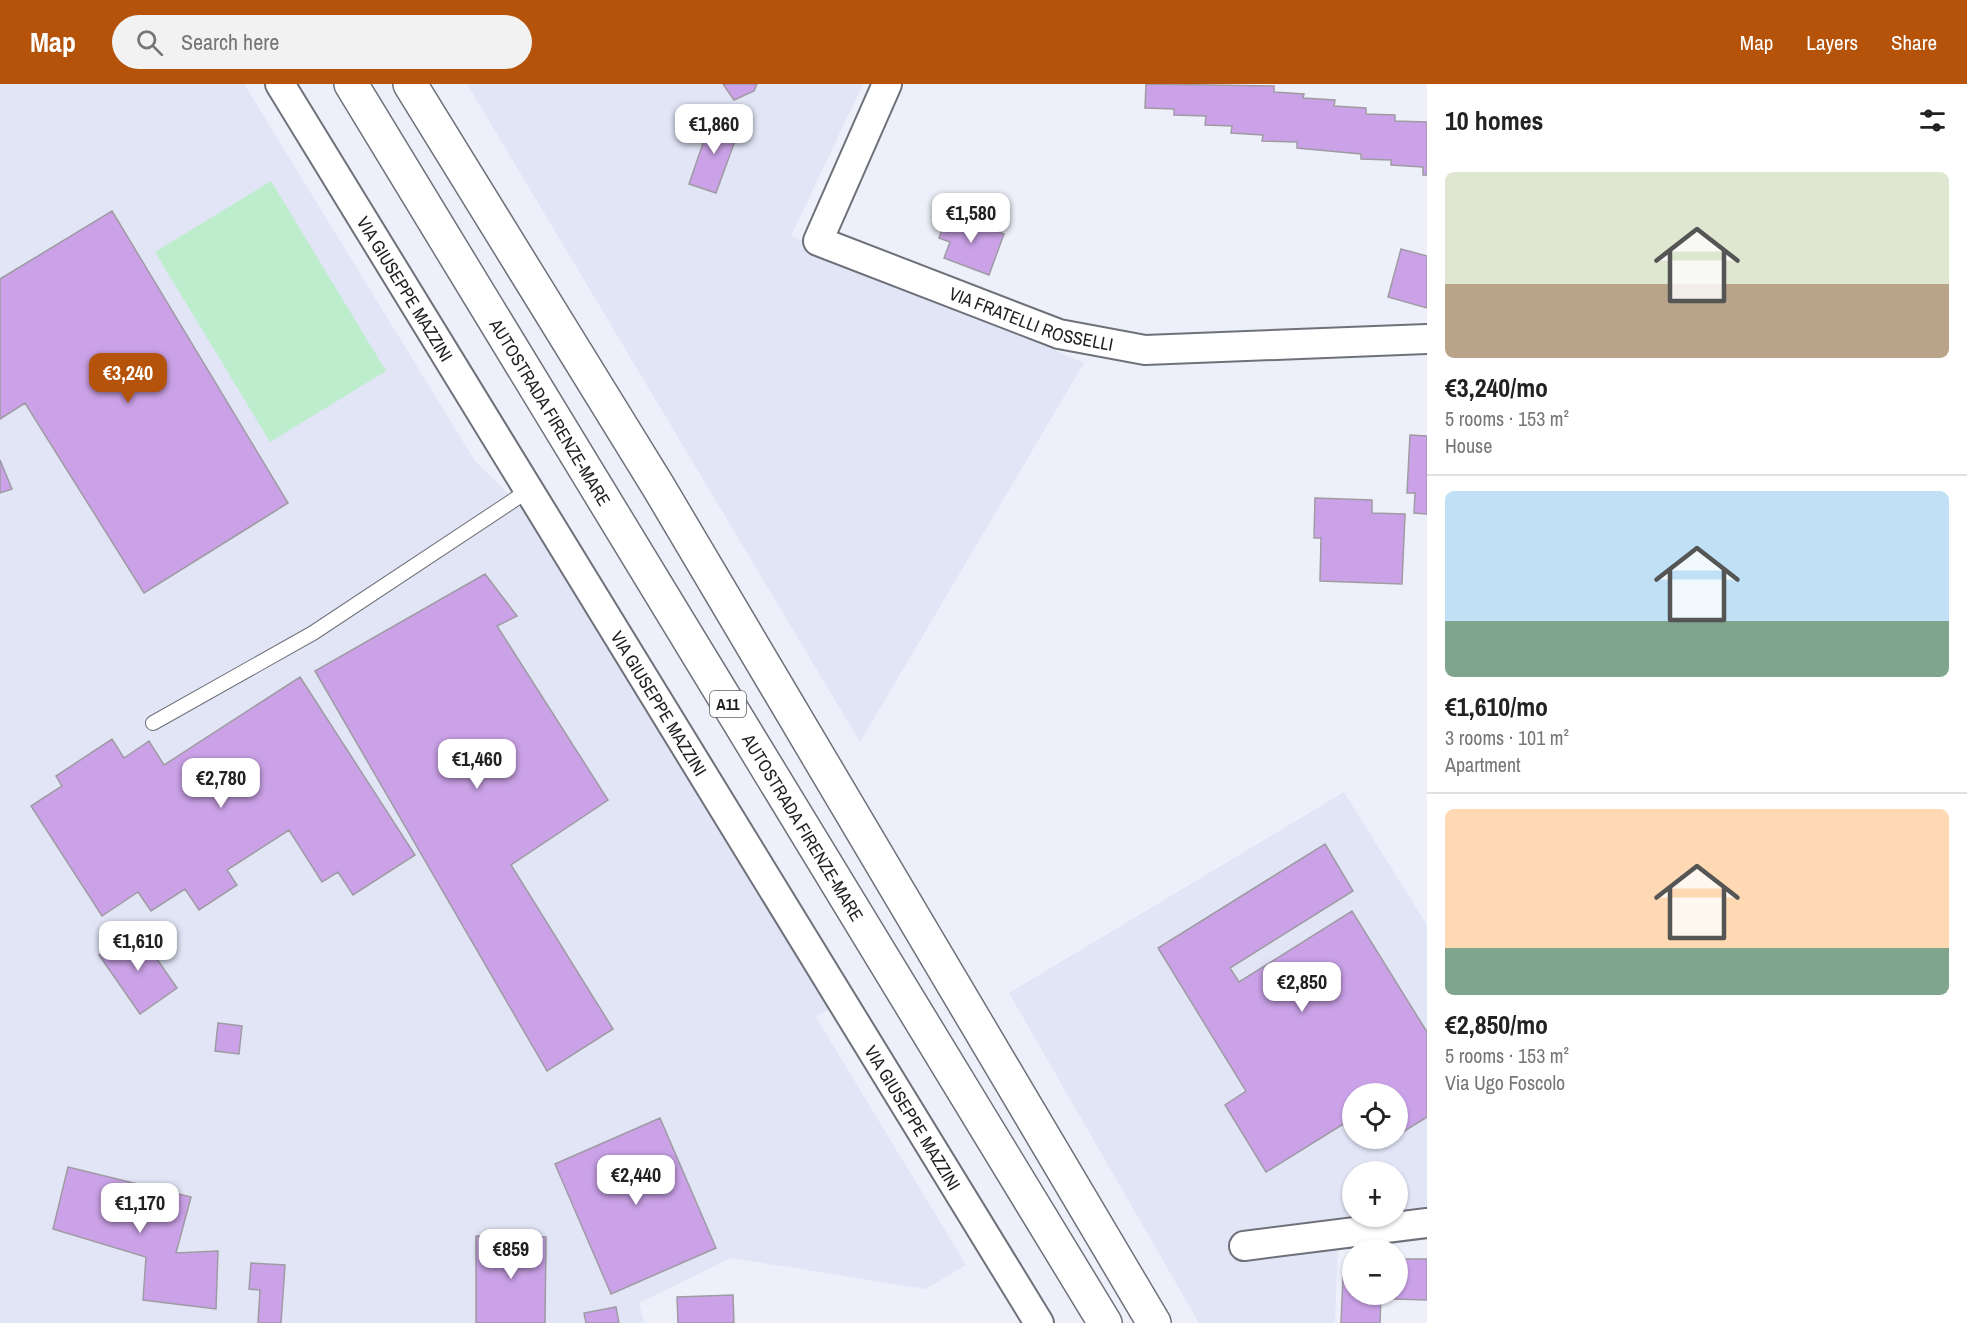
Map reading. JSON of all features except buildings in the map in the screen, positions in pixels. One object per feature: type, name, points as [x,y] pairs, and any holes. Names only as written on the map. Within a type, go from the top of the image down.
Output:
[{"type":"highway","name":"AUTOSTRADA FIRENZE-MARE","points":[[351,84],[1105,1323]]},
{"type":"highway","points":[[410,84],[658,486],[1154,1323]]},
{"type":"street","name":"VIA GIUSEPPE MAZZINI","points":[[280,84],[1040,1323]]},
{"type":"street","name":"VIA FRATELLI ROSSELLI","points":[[887,84],[818,241],[1059,334],[1145,350],[1427,339]]},
{"type":"street","points":[[1244,1246],[1427,1224]]},
{"type":"lane","points":[[153,723],[313,633],[529,490]]},
{"type":"shaded area","points":[[0,84],[244,84],[475,461],[531,516],[833,1007],[816,1017],[966,1265],[925,1289],[731,1258],[639,1303],[644,1323],[0,1323]]},
{"type":"shaded area","points":[[467,84],[863,84],[791,236],[1084,363],[860,742]]},
{"type":"shaded area","points":[[1344,792],[1427,925],[1427,1207],[1408,1210],[1408,1161],[1342,1161],[1342,1220],[1339,1220],[1335,1323],[1199,1323],[1009,993]]},
{"type":"green space","points":[[271,181],[386,371],[270,442],[155,252]]}]
